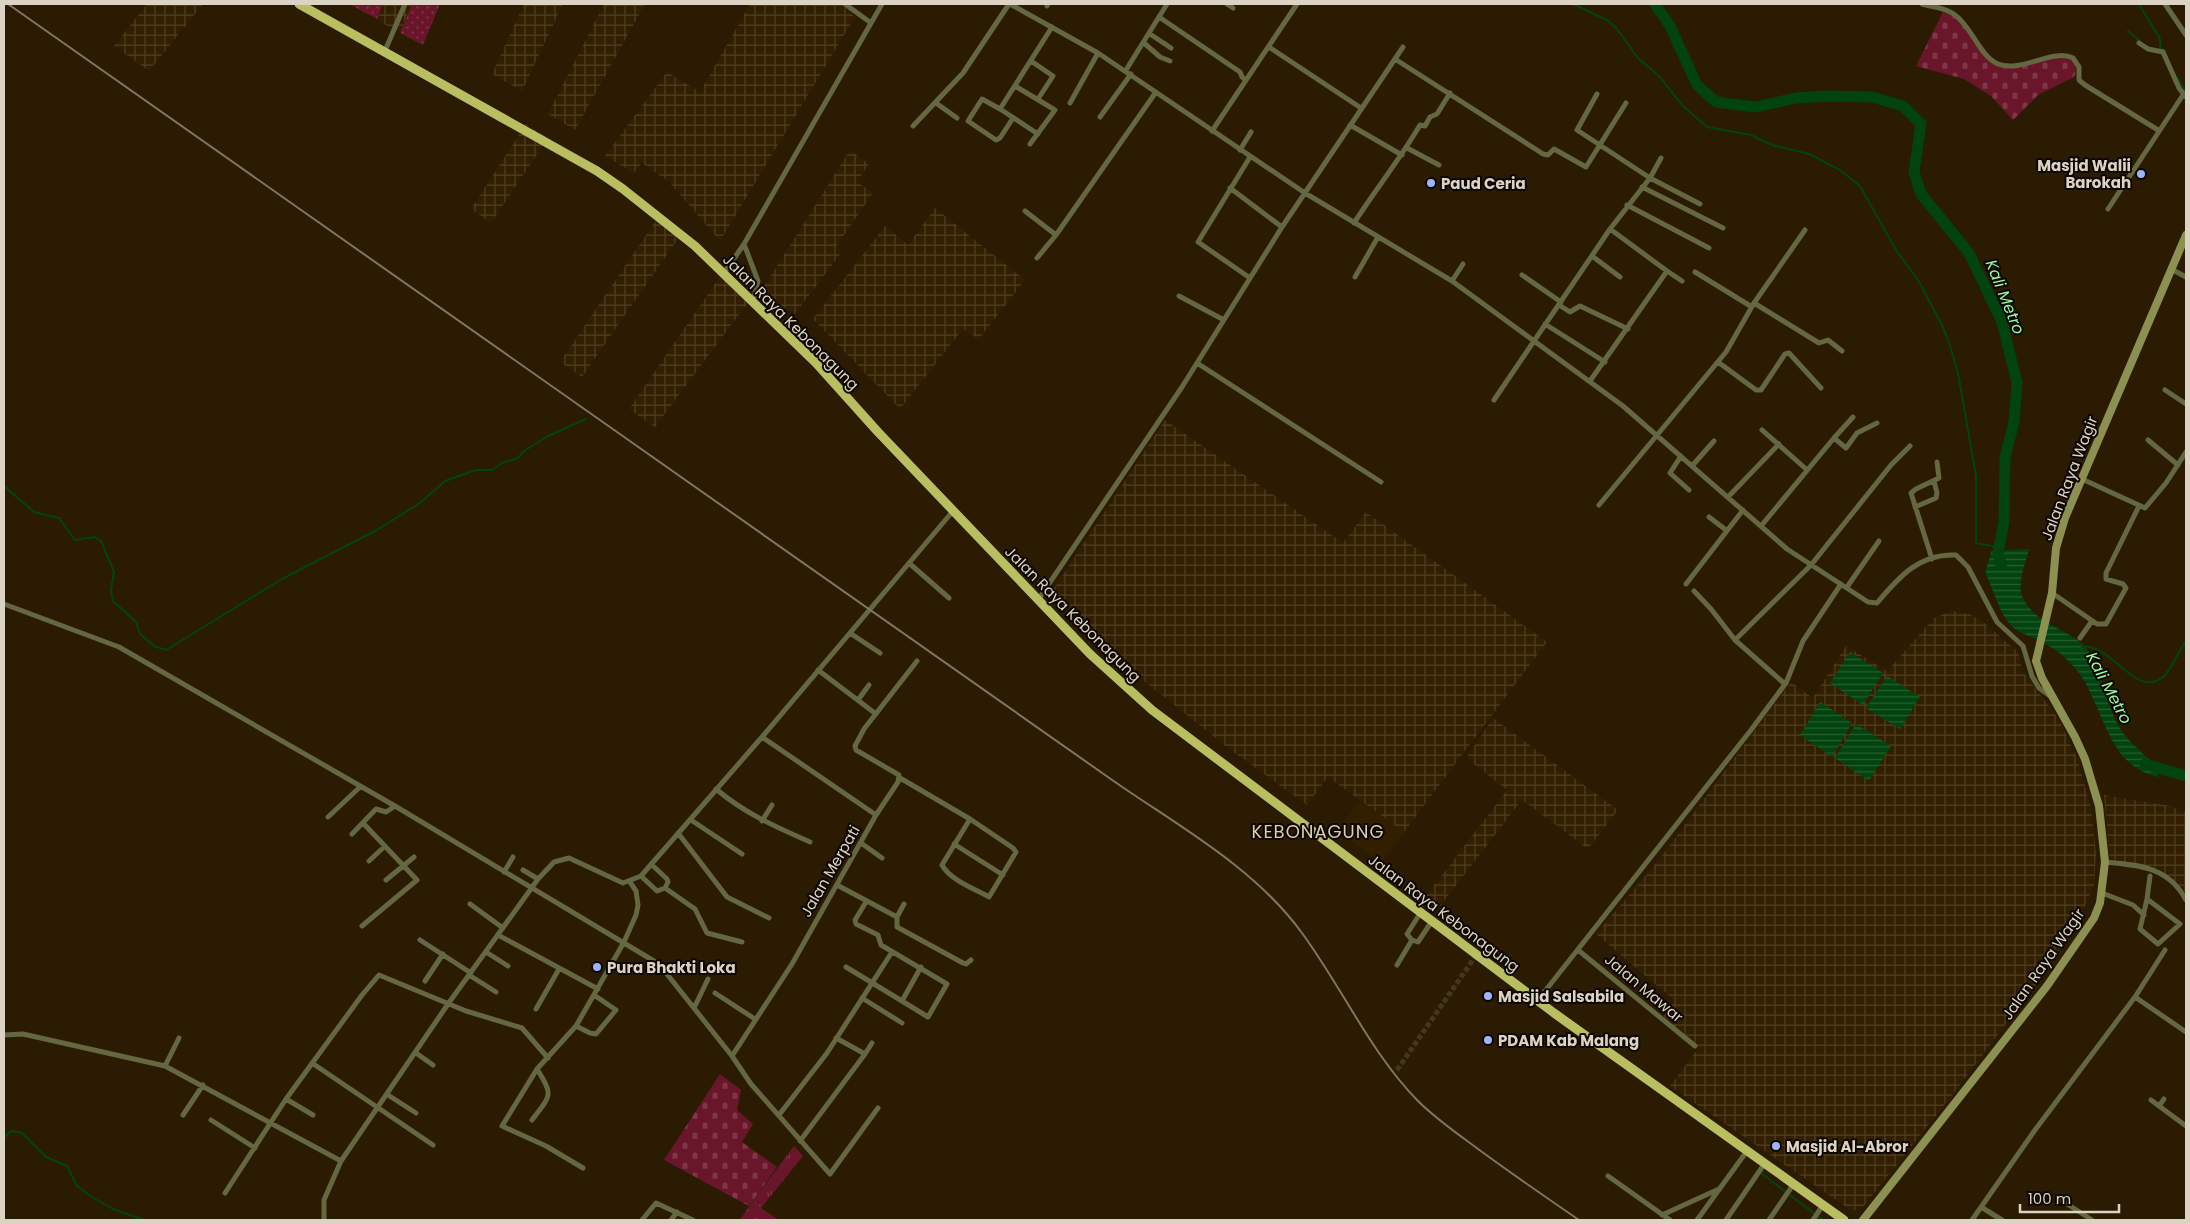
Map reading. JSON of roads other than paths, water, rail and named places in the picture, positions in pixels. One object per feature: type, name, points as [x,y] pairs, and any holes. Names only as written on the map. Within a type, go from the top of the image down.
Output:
[{"type":"highway","name":"Jalan Raya Kebonagung","points":[[300,4],[384,53],[597,171],[645,205],[724,273],[816,363],[1037,600],[1090,654],[1152,710],[1538,1000],[1765,1163],[1791,1188],[1821,1209],[1844,1220]]},
{"type":"main road","name":"Jalan Raya Wagir","points":[[1863,1220],[2047,986],[2094,918],[2102,893],[2105,862],[2101,818],[2092,782],[2070,726],[2038,671],[2038,652],[2052,593],[2056,548],[2065,518],[2186,235]]},
{"type":"street","points":[[384,53],[405,4]]},
{"type":"street","points":[[845,4],[871,23]]},
{"type":"street","points":[[724,273],[744,244],[882,4]]},
{"type":"street","points":[[913,126],[936,103],[972,60],[1009,4],[1129,72],[1212,131],[1305,193],[1452,281],[1535,340],[1658,434],[1787,549],[1868,602],[1874,604],[1907,569],[1932,559],[1946,555],[1956,555],[1968,567],[1997,622],[2026,651],[2030,670],[2038,686],[2054,700]]},
{"type":"street","points":[[1100,117],[1129,72],[1167,4]]},
{"type":"street","points":[[1227,4],[1233,8]]},
{"type":"street","points":[[1212,131],[1297,4]]},
{"type":"street","points":[[1922,4],[1954,14],[1972,32],[1988,56],[1999,64],[2010,66],[2029,64],[2062,56],[2073,58],[2079,67],[2079,80],[2158,130]]},
{"type":"street","points":[[2165,4],[2186,35]]},
{"type":"street","points":[[1160,17],[1240,72],[1246,80]]},
{"type":"street","points":[[1000,109],[1052,27]]},
{"type":"street","points":[[1150,34],[1171,48]]},
{"type":"street","points":[[1144,43],[1160,57],[1170,62]]},
{"type":"street","points":[[2108,209],[2158,130],[2184,96],[2163,52],[2148,50],[2139,43]]},
{"type":"street","points":[[1269,47],[1361,108]]},
{"type":"street","points":[[1037,600],[1196,363],[1282,227],[1403,48]]},
{"type":"street","points":[[1070,103],[1098,53]]},
{"type":"street","points":[[1395,59],[1546,156],[1554,149],[1586,166],[1626,103]]},
{"type":"street","points":[[1031,61],[1053,76],[1038,100]]},
{"type":"street","points":[[1015,86],[1055,110],[1030,144]]},
{"type":"street","points":[[1037,258],[1056,235],[1156,92]]},
{"type":"street","points":[[1354,223],[1402,156],[1420,125],[1425,126],[1430,117],[1437,114],[1450,93]]},
{"type":"street","points":[[1597,94],[1576,129],[1650,178],[1700,204]]},
{"type":"street","points":[[1012,118],[1000,138],[996,140],[968,122],[982,99],[1038,134]]},
{"type":"street","points":[[936,103],[957,118]]},
{"type":"street","points":[[1350,125],[1402,156]]},
{"type":"street","points":[[1240,150],[1251,132]]},
{"type":"street","points":[[1407,148],[1440,165]]},
{"type":"street","points":[[1250,157],[1198,242],[1250,278]]},
{"type":"street","points":[[1494,400],[1610,229],[1650,178],[1661,158]]},
{"type":"street","points":[[1642,187],[1723,228]]},
{"type":"street","points":[[1230,188],[1282,227]]},
{"type":"street","points":[[1627,206],[1709,248]]},
{"type":"street","points":[[1025,211],[1056,235]]},
{"type":"street","points":[[1610,229],[1682,281]]},
{"type":"street","points":[[1599,505],[1726,352],[1753,305],[1804,230]]},
{"type":"street","points":[[1355,277],[1378,237]]},
{"type":"street","points":[[744,244],[758,280],[753,301]]},
{"type":"street","points":[[1592,256],[1620,276]]},
{"type":"street","points":[[1452,281],[1463,264]]},
{"type":"street","points":[[2171,269],[2186,277]]},
{"type":"street","points":[[1590,381],[1667,271]]},
{"type":"street","points":[[1695,272],[1819,343],[1828,340],[1842,351]]},
{"type":"street","points":[[1522,275],[1570,312],[1580,306],[1628,329]]},
{"type":"street","points":[[1179,296],[1224,320]]},
{"type":"street","points":[[1545,324],[1604,362]]},
{"type":"street","points":[[1718,362],[1756,390],[1761,390],[1785,354],[1790,353],[1821,388]]},
{"type":"street","points":[[1196,363],[1381,482]]},
{"type":"street","points":[[2165,390],[2186,404]]},
{"type":"street","points":[[1761,526],[1806,469],[1852,417]]},
{"type":"street","points":[[1834,438],[1846,448],[1860,431],[1877,423]]},
{"type":"street","points":[[1762,430],[1806,469]]},
{"type":"street","points":[[2148,440],[2178,465]]},
{"type":"street","points":[[1692,466],[1714,441]]},
{"type":"street","points":[[1728,497],[1779,444]]},
{"type":"street","points":[[1735,640],[1811,565],[1890,465],[1910,446]]},
{"type":"street","points":[[2082,478],[2139,506],[2146,506],[2186,452]]},
{"type":"street","points":[[1681,456],[1670,473],[1689,490]]},
{"type":"street","points":[[1932,559],[1911,496],[1913,490],[1934,481],[1940,475],[1937,462]]},
{"type":"street","points":[[1915,507],[1936,498],[1934,481]]},
{"type":"street","points":[[2052,593],[2092,621],[2101,625],[2106,624],[2126,590],[2123,584],[2106,579],[2105,576],[2139,506]]},
{"type":"street","points":[[1687,581],[1743,510]]},
{"type":"street","points":[[324,1220],[324,1200],[342,1162],[448,1004],[538,880],[554,862],[561,858],[570,858],[615,881],[630,882],[641,876],[678,833],[692,820],[716,789],[953,511]]},
{"type":"street","points":[[1709,517],[1726,530]]},
{"type":"street","points":[[1847,587],[1879,541]]},
{"type":"street","points":[[909,563],[949,598]]},
{"type":"street","points":[[1538,1000],[1688,812],[1785,684],[1803,641],[1841,584]]},
{"type":"street","points":[[1694,591],[1735,640],[1785,684]]},
{"type":"street","points":[[4,604],[112,643],[395,806],[659,964],[732,1056],[751,1084],[830,1174],[878,1108]]},
{"type":"street","points":[[2080,638],[2092,621]]},
{"type":"street","points":[[850,633],[880,653]]},
{"type":"street","points":[[917,661],[864,729],[855,746],[856,750],[889,768],[900,778],[970,819],[1014,848],[1016,852],[989,897],[945,870],[942,865],[970,819]]},
{"type":"street","points":[[818,670],[876,714]]},
{"type":"street","points":[[858,700],[869,685]]},
{"type":"street","name":"Jalan Merpati","points":[[732,1056],[792,964],[876,815],[762,737]]},
{"type":"street","points":[[876,815],[900,778]]},
{"type":"street","points":[[328,817],[360,787]]},
{"type":"street","points":[[716,789],[734,804],[762,821],[810,842]]},
{"type":"street","points":[[762,821],[772,805]]},
{"type":"street","points":[[352,834],[376,809],[386,812],[395,806]]},
{"type":"street","points":[[692,820],[742,854]]},
{"type":"street","points":[[362,926],[417,880],[363,823]]},
{"type":"street","points":[[678,833],[727,897],[769,918]]},
{"type":"street","points":[[861,842],[882,858]]},
{"type":"street","points":[[954,844],[1003,875]]},
{"type":"street","points":[[369,861],[385,846]]},
{"type":"street","points":[[386,880],[414,857]]},
{"type":"street","points":[[504,872],[513,857]]},
{"type":"street","points":[[2105,862],[2156,870],[2173,881],[2186,900]]},
{"type":"street","points":[[651,864],[667,879],[665,888]]},
{"type":"street","points":[[523,870],[538,880]]},
{"type":"street","points":[[641,876],[657,891],[665,888]]},
{"type":"street","points":[[2133,905],[2147,903],[2180,924],[2158,944],[2140,929],[2147,903],[2150,876]]},
{"type":"street","points":[[583,1168],[546,1146],[502,1126],[539,1067],[576,1026],[624,942],[638,906],[636,891],[630,882]]},
{"type":"street","points":[[837,885],[897,917]]},
{"type":"street","points":[[665,888],[695,909],[707,933],[742,942]]},
{"type":"street","points":[[2102,893],[2133,905],[2144,915]]},
{"type":"street","points":[[846,967],[928,1017],[946,988],[945,981],[881,946],[878,935],[855,922],[866,902]]},
{"type":"street","points":[[470,904],[503,928]]},
{"type":"street","points":[[904,904],[895,924],[898,928],[963,964],[971,960]]},
{"type":"street","points":[[1421,912],[1407,934],[1412,940],[1418,942],[1432,921]]},
{"type":"street","points":[[498,934],[559,970],[598,989]]},
{"type":"street","points":[[420,940],[496,992]]},
{"type":"street","points":[[1398,964],[1412,940]]},
{"type":"street","name":"Jalan Mawar","points":[[1578,950],[1695,1046]]},
{"type":"street","points":[[1972,1220],[2035,1130],[2135,996],[2165,950]]},
{"type":"street","points":[[486,952],[508,966]]},
{"type":"street","points":[[779,1115],[836,1038],[892,952]]},
{"type":"street","points":[[425,981],[443,954]]},
{"type":"street","points":[[902,1001],[921,968]]},
{"type":"street","points":[[536,1009],[559,970]]},
{"type":"street","points":[[225,1193],[270,1121],[362,995],[380,975],[448,1004],[522,1028],[548,1058]]},
{"type":"street","points":[[694,1008],[708,979]]},
{"type":"street","points":[[715,993],[755,1019]]},
{"type":"street","points":[[576,1026],[590,1034],[596,1034],[616,1010],[594,995]]},
{"type":"street","points":[[2135,996],[2186,1032]]},
{"type":"street","points":[[862,998],[902,1023]]},
{"type":"street","points":[[4,1035],[23,1034],[165,1066],[270,1121],[342,1162]]},
{"type":"street","points":[[165,1066],[180,1038]]},
{"type":"street","points":[[836,1038],[865,1054]]},
{"type":"street","points":[[800,1141],[827,1108],[872,1042]]},
{"type":"street","points":[[416,1052],[433,1065]]},
{"type":"street","points":[[312,1063],[433,1145]]},
{"type":"street","points":[[532,1120],[549,1094],[539,1067]]},
{"type":"street","points":[[182,1115],[203,1085]]},
{"type":"street","points":[[388,1095],[416,1113]]},
{"type":"street","points":[[286,1099],[313,1115]]},
{"type":"street","points":[[2159,1106],[2164,1099]]},
{"type":"street","points":[[2151,1100],[2186,1126]]},
{"type":"street","points":[[211,1120],[254,1148]]},
{"type":"street","points":[[1697,1220],[1747,1151]]},
{"type":"street","points":[[1726,1220],[1765,1163]]},
{"type":"street","points":[[1608,1176],[1670,1220]]},
{"type":"street","points":[[1769,1220],[1791,1188]]},
{"type":"street","points":[[1662,1215],[1720,1189]]},
{"type":"street","points":[[2061,1200],[2092,1220]]},
{"type":"street","points":[[642,1220],[656,1203],[693,1220]]},
{"type":"street","points":[[1981,1207],[2002,1220]]},
{"type":"street","points":[[1813,1220],[1821,1209]]},
{"type":"street","points":[[671,1220],[678,1212]]},
{"type":"waterway","points":[[1573,4],[1607,20],[1617,29],[1638,58],[1659,76],[1683,106],[1707,127],[1751,135],[1772,145],[1809,154],[1840,170],[1860,186],[1896,250],[1918,280],[1943,327],[1958,373],[1976,476],[1976,543],[1992,546],[1998,552]]},
{"type":"waterway","name":"Kali Metro","points":[[1655,4],[1670,26],[1697,85],[1716,102],[1755,107],[1796,98],[1826,96],[1872,97],[1903,106],[1921,124],[1914,172],[1921,194],[1969,253],[2002,322],[2017,383],[2014,422],[2005,457],[2004,522],[1998,552],[2001,565]]},
{"type":"waterway","points":[[2139,4],[2160,39],[2160,47],[2165,50]]},
{"type":"waterway","points":[[2128,31],[2140,41]]},
{"type":"waterway","points":[[2177,77],[2186,92]]},
{"type":"waterway","points":[[4,486],[34,512],[59,518],[75,540],[95,537],[101,541],[114,572],[111,590],[113,601],[136,622],[140,634],[154,646],[166,650],[282,579],[377,530],[420,503],[445,481],[476,470],[492,470],[502,463],[518,458],[524,451],[548,436],[586,419]]},
{"type":"waterway","points":[[2082,647],[2093,648],[2104,653],[2133,677],[2153,682],[2165,675],[2186,641]]},
{"type":"waterway","name":"Kali Metro","points":[[2145,764],[2186,776]]},
{"type":"waterway","points":[[4,1138],[11,1131],[22,1133],[46,1157],[67,1166],[77,1186],[92,1197],[113,1209],[144,1220]]},
{"type":"waterway","points":[[1761,1173],[1823,1220]]},
{"type":"tunnel","points":[[1397,1070],[1477,954]]},
{"type":"railway","points":[[8,4],[1115,782],[1215,850],[1262,888],[1302,933],[1385,1062],[1418,1101],[1438,1119],[1513,1175],[1579,1220]]},
{"type":"place","name":"Masjid Walii Barokah","points":[[2141,174]]},
{"type":"place","name":"Paud Ceria","points":[[1431,183]]},
{"type":"place","name":"Pura Bhakti Loka","points":[[597,967]]},
{"type":"place","name":"Masjid Salsabila","points":[[1488,996]]},
{"type":"place","name":"PDAM Kab Malang","points":[[1488,1040]]},
{"type":"place","name":"Masjid Al-Abror","points":[[1776,1146]]},
{"type":"district","name":"KEBONAGUNG","points":[[1318,831]]}]
